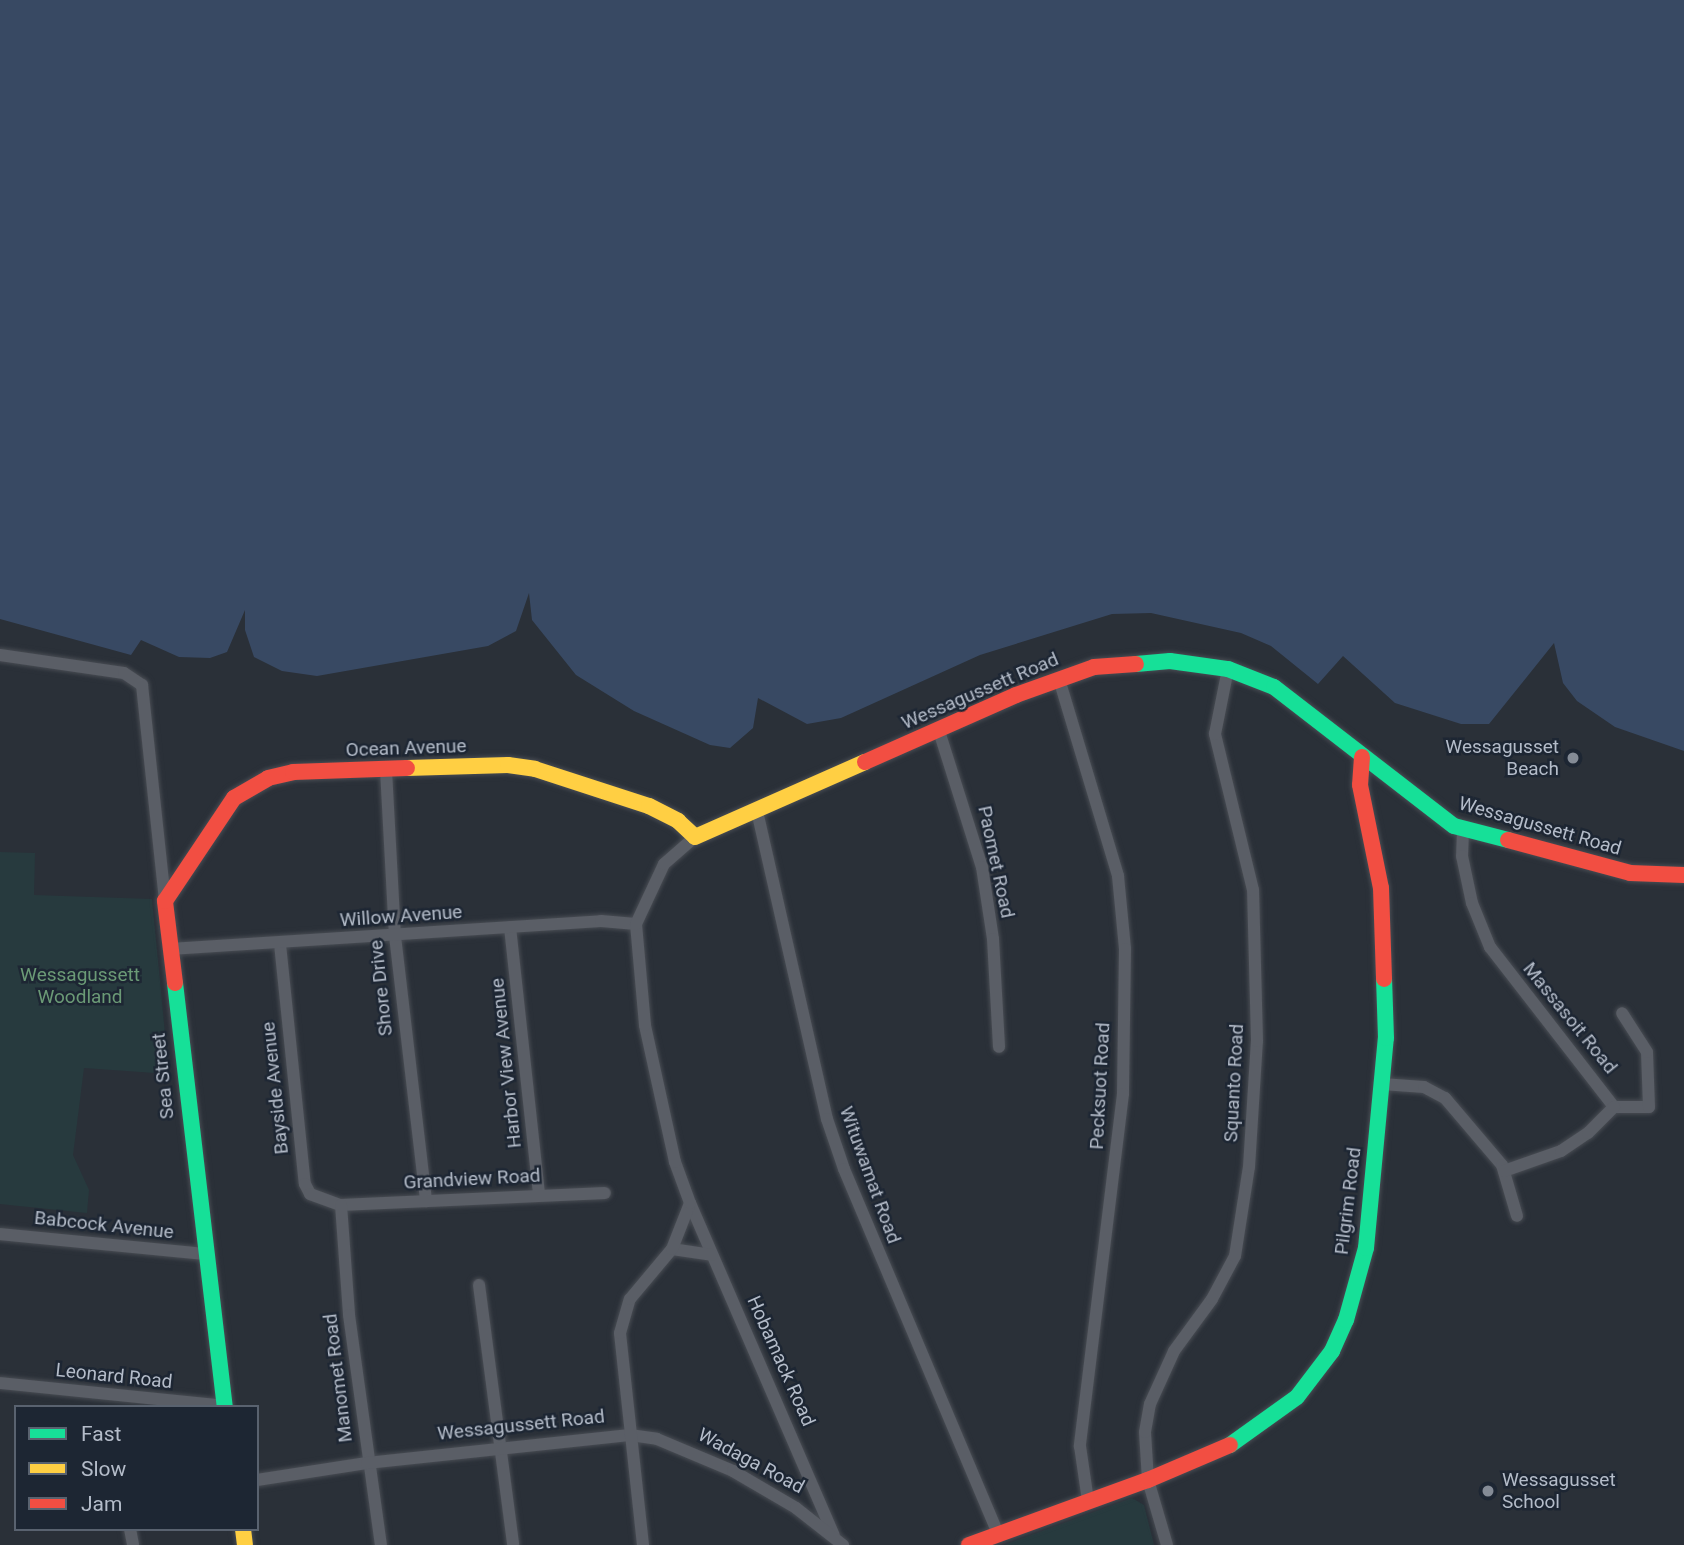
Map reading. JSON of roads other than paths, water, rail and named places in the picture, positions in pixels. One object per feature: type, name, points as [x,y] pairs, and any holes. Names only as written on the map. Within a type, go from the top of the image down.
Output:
[{"type":"street","name":"Sea Street","points":[[0,655],[124,673],[138,680],[144,699],[204,1254],[225,1405]]},
{"type":"street","name":"Wessagussett Road","points":[[636,924],[664,864],[695,837],[1059,679],[1135,661],[1228,669],[1274,687],[1430,811],[1463,830],[1630,873],[1684,876]]},
{"type":"street","name":"Squanto Road","points":[[1148,1480],[1145,1432],[1150,1404],[1174,1351],[1212,1299],[1235,1256],[1249,1167],[1257,1041],[1253,890],[1215,734],[1228,669]]},
{"type":"street","name":"Pecksuot Road","points":[[1059,679],[1118,876],[1125,949],[1123,1094],[1080,1446],[1088,1501]]},
{"type":"street","name":"Paomet Road","points":[[939,731],[982,867],[993,939],[999,1047]]},
{"type":"street","name":"Pilgrim Road","points":[[1148,1480],[1228,1446],[1274,1418],[1297,1397],[1332,1352],[1346,1321],[1366,1248],[1382,1084],[1384,932],[1374,840],[1360,785],[1362,757]]},
{"type":"street","name":"Ocean Avenue","points":[[165,901],[187,875],[222,814],[251,785],[293,772],[508,765],[535,769],[665,813],[695,837]]},
{"type":"street","name":"Shore Drive","points":[[386,770],[395,936],[426,1201]]},
{"type":"street","name":"Wituwamat Road","points":[[757,811],[827,1119],[844,1169],[998,1534]]},
{"type":"street","name":"Massasoit Road","points":[[1463,830],[1461,851],[1472,903],[1490,947],[1614,1107]]},
{"type":"street","name":"Willow Avenue","points":[[170,949],[280,944],[601,921],[636,924]]},
{"type":"street","points":[[636,924],[645,1025],[675,1163],[690,1203]]},
{"type":"street","name":"Harbor View Avenue","points":[[510,927],[539,1195]]},
{"type":"street","name":"Bayside Avenue","points":[[280,944],[305,1184],[318,1200],[341,1205]]},
{"type":"street","points":[[1504,1171],[1561,1151],[1588,1133],[1614,1107],[1649,1107],[1647,1052],[1622,1013]]},
{"type":"street","points":[[1382,1084],[1424,1087],[1438,1093],[1504,1171],[1517,1216]]},
{"type":"street","name":"Grandview Road","points":[[341,1205],[605,1193]]},
{"type":"street","name":"Wessagussett Road","points":[[259,1480],[367,1463],[629,1435],[620,1349],[623,1318],[639,1286],[672,1249],[690,1203]]},
{"type":"street","name":"Hobamack Road","points":[[690,1203],[838,1540]]},
{"type":"street","name":"Manomet Road","points":[[341,1205],[367,1463],[381,1545]]},
{"type":"street","name":"Babcock Avenue","points":[[0,1234],[204,1254]]},
{"type":"street","points":[[672,1249],[712,1255]]},
{"type":"street","points":[[479,1285],[513,1545]]},
{"type":"street","name":"Leonard Road","points":[[0,1383],[206,1405]]},
{"type":"street","points":[[629,1435],[643,1545]]},
{"type":"street","name":"Wadaga Road","points":[[629,1435],[657,1438],[696,1452],[786,1502],[838,1540]]},
{"type":"street","points":[[970,1545],[1148,1480],[1167,1545]]},
{"type":"water","points":[[0,0],[1684,0],[1684,751],[1615,727],[1577,701],[1563,683],[1554,643],[1489,724],[1461,724],[1395,703],[1343,656],[1318,684],[1271,646],[1241,633],[1151,613],[1112,614],[980,655],[841,718],[807,724],[758,698],[753,728],[730,748],[710,745],[634,711],[576,675],[532,620],[529,593],[516,631],[488,646],[317,676],[282,671],[254,657],[245,630],[245,610],[227,652],[210,658],[179,657],[141,640],[131,655],[0,619]]},
{"type":"place","name":"Wessagusset Beach","points":[[1573,758]]},
{"type":"place","name":"Wessagusset School","points":[[1488,1491]]},
{"type":"park label","name":"Wessagussett Woodland","points":[[80,986]]}]
